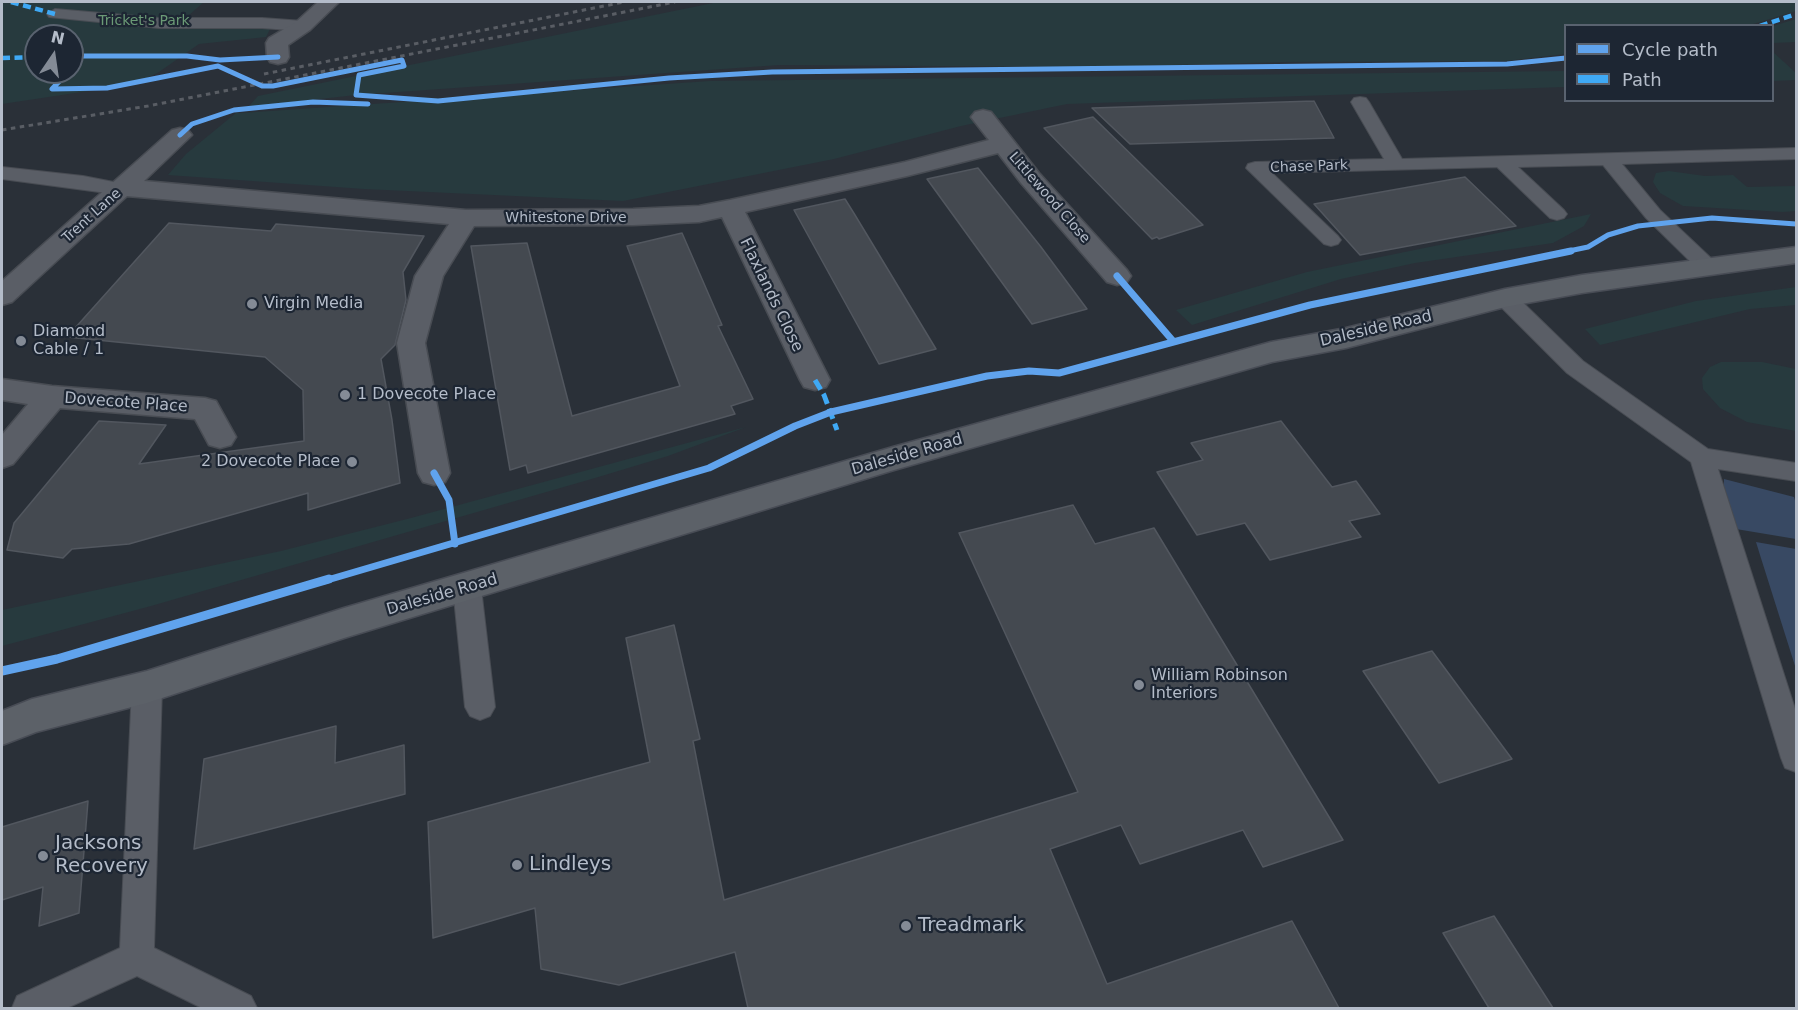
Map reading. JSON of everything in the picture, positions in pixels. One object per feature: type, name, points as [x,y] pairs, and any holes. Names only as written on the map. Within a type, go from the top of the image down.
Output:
[{"type":"main road","name":"Daleside Road","points":[[12,721],[147,687],[344,623],[893,459],[1260,356],[1346,338],[1505,298],[1707,266],[1797,255]]},
{"type":"street","points":[[278,57],[277,43],[303,26],[329,2]]},
{"type":"street","name":"Littlewood Close","points":[[983,117],[1030,178],[1117,276]]},
{"type":"street","name":"Trent Lane","points":[[2,296],[180,135]]},
{"type":"street","name":"Whitestone Drive","points":[[122,189],[136,188],[466,218],[633,218],[699,214],[730,208],[907,169],[1004,144]]},
{"type":"street","name":"Flaxlands Close","points":[[730,208],[815,380]]},
{"type":"street","points":[[434,473],[411,343],[429,276],[466,218]]},
{"type":"street","name":"Dovecote Place","points":[[2,390],[52,397],[205,409],[220,437]]},
{"type":"street","name":"Dovecote Place","points":[[2,456],[52,397]]},
{"type":"lane","points":[[55,14],[159,23],[262,23],[303,26]]},
{"type":"lane","points":[[1360,102],[1396,164]]},
{"type":"lane","name":"Chase Park","points":[[1331,240],[1255,168],[1797,154]]},
{"type":"lane","points":[[1607,158],[1653,214],[1707,266]]},
{"type":"lane","points":[[1501,161],[1557,214]]},
{"type":"lane","points":[[2,173],[39,176],[122,189]]},
{"type":"lane","points":[[1505,298],[1575,367],[1702,457],[1797,472]]},
{"type":"lane","points":[[1702,457],[1797,758]]},
{"type":"lane","points":[[467,588],[480,707]]},
{"type":"lane","points":[[137,958],[147,687]]},
{"type":"lane","points":[[29,1008],[137,958]]},
{"type":"lane","points":[[137,958],[239,1008]]},
{"type":"green space","name":"Tricket's Park","points":[[2,2],[204,2],[173,29],[270,29],[266,37],[199,44],[159,72],[135,84],[2,104]]},
{"type":"green space","points":[[718,2],[1796,2],[1796,11],[1753,24],[1564,24],[1564,54],[1506,61],[1285,62],[1096,67],[779,65],[356,95],[248,107],[258,96]]},
{"type":"green space","points":[[1796,19],[1796,42],[1774,43],[1774,26]]},
{"type":"green space","points":[[1774,53],[1796,73],[1796,80],[1774,81]]},
{"type":"green space","points":[[1564,71],[1564,87],[1067,104],[961,126],[834,159],[623,201],[364,189],[168,175],[186,154],[236,113],[710,81]]},
{"type":"green space","points":[[1669,171],[1705,176],[1733,175],[1747,187],[1796,186],[1796,211],[1683,206],[1660,193],[1653,182],[1656,173]]},
{"type":"green space","points":[[1591,214],[1584,226],[1553,243],[1415,263],[1341,279],[1192,325],[1176,310],[1307,272]]},
{"type":"green space","points":[[1796,287],[1796,305],[1750,309],[1600,345],[1585,329],[1696,301]]},
{"type":"green space","points":[[1721,362],[1762,362],[1796,369],[1796,431],[1747,422],[1720,408],[1703,389],[1702,378],[1710,367]]},
{"type":"green space","points":[[746,427],[668,456],[595,478],[151,606],[2,646],[2,610],[281,551]]},
{"type":"water","points":[[1724,479],[1794,497],[1796,539],[1736,529],[1724,488]]},
{"type":"water","points":[[1756,542],[1796,549],[1796,669],[1760,555]]},
{"type":"building","points":[[1314,101],[1334,138],[1130,144],[1092,108]]},
{"type":"building","points":[[1093,117],[1203,225],[1159,239],[1157,237],[1152,239],[1044,128]]},
{"type":"building","points":[[978,168],[1087,309],[1032,324],[927,179]]},
{"type":"building","points":[[1465,177],[1516,226],[1360,255],[1314,204]]},
{"type":"building","points":[[845,199],[936,349],[879,364],[794,210]]},
{"type":"building","points":[[169,223],[271,231],[276,224],[424,236],[403,272],[406,300],[395,345],[381,359],[400,483],[308,510],[308,493],[129,544],[72,549],[63,558],[7,550],[14,523],[99,421],[166,425],[139,464],[304,441],[303,390],[265,357],[67,337]]},
{"type":"building","points":[[682,233],[722,325],[718,326],[753,399],[731,406],[735,414],[528,473],[526,465],[510,470],[471,246],[527,243],[572,416],[680,386],[627,246]]},
{"type":"building","points":[[1281,421],[1332,487],[1356,481],[1380,514],[1349,521],[1361,537],[1270,560],[1245,523],[1197,535],[1157,472],[1203,460],[1191,443]]},
{"type":"building","points":[[1073,505],[1095,544],[1154,528],[1343,840],[1263,867],[1243,830],[1140,864],[1121,825],[1050,849],[1107,984],[1292,921],[1339,1008],[748,1008],[735,952],[619,985],[541,969],[535,908],[433,938],[428,822],[650,762],[626,638],[674,625],[700,739],[693,741],[724,900],[1078,792],[959,533]]},
{"type":"building","points":[[1432,651],[1512,759],[1439,783],[1363,671]]},
{"type":"building","points":[[336,726],[335,763],[404,745],[405,794],[194,849],[204,759]]},
{"type":"building","name":"Jacksons Recovery","points":[[88,801],[79,913],[39,926],[43,887],[2,900],[2,827]]},
{"type":"building","points":[[1494,916],[1553,1008],[1489,1008],[1443,933]]},
{"type":"railway","points":[[264,74],[624,2]]},
{"type":"railway","points":[[2,130],[148,106],[675,2]]},
{"type":"marked path","points":[[11,2],[55,14]]},
{"type":"marked path","points":[[1766,24],[1796,14]]},
{"type":"marked path","points":[[2,58],[24,57]]},
{"type":"marked path","points":[[815,380],[824,395],[837,430]]},
{"type":"cycle path","points":[[84,56],[187,56],[220,60],[278,57]]},
{"type":"cycle path","points":[[57,84],[52,89],[107,88],[218,66],[262,86],[273,86],[402,60],[404,66],[359,75],[356,95],[438,101],[669,78],[772,72],[1507,64],[1564,58]]},
{"type":"cycle path","points":[[180,135],[192,124],[234,110],[313,102],[368,104]]},
{"type":"cycle path","points":[[2,671],[57,659],[709,468],[795,426],[831,412],[987,376],[1029,371],[1059,373],[1310,305],[1588,247],[1608,235],[1638,226],[1712,218],[1796,224]]},
{"type":"cycle path","points":[[1117,276],[1173,341]]},
{"type":"cycle path","points":[[434,473],[449,500],[455,544]]},
{"type":"place","name":"Virgin Media","points":[[252,304]]},
{"type":"place","name":"Diamond Cable / 1","points":[[21,341]]},
{"type":"place","name":"1 Dovecote Place","points":[[345,395]]},
{"type":"place","name":"2 Dovecote Place","points":[[352,462]]},
{"type":"place","name":"William Robinson Interiors","points":[[1139,685]]},
{"type":"place","name":"Jacksons Recovery","points":[[43,856]]},
{"type":"place","name":"Lindleys","points":[[517,865]]},
{"type":"place","name":"Treadmark","points":[[906,926]]}]
